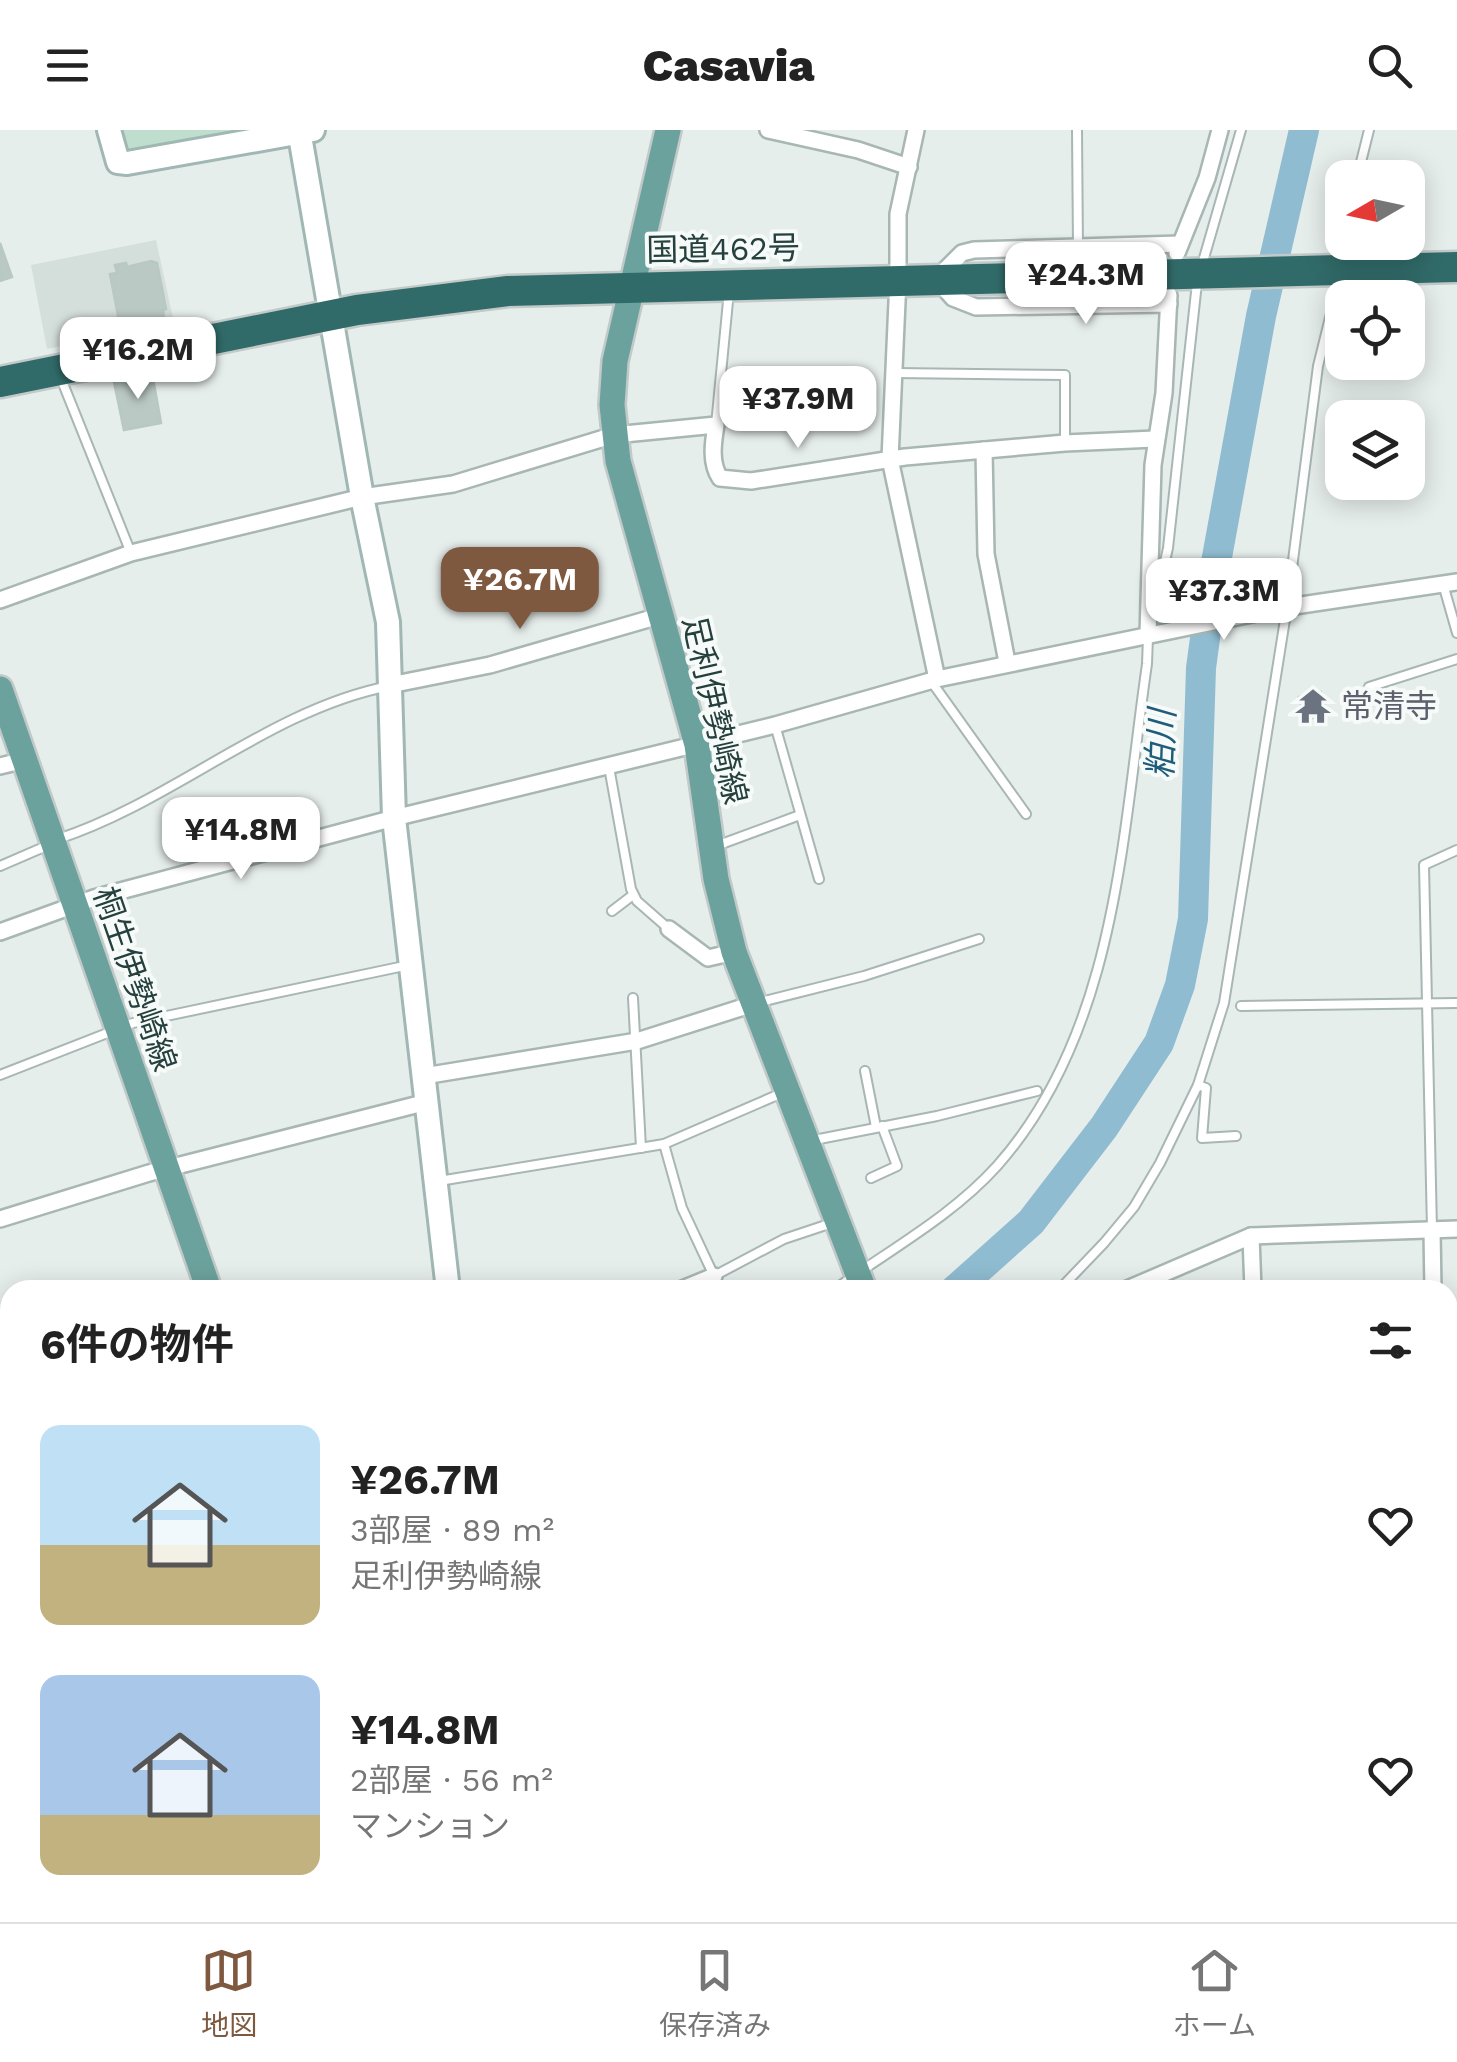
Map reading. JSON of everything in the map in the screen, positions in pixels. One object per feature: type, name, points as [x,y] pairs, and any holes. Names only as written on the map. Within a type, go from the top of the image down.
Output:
[{"type":"highway","name":"国道462号","points":[[0,382],[332,315],[480,293],[936,279],[1191,261],[1341,261],[1457,267]]},
{"type":"main road","name":"足利伊勢崎線","points":[[668,130],[615,361],[614,435],[624,488],[697,746],[721,902],[734,952],[860,1280]]},
{"type":"main road","name":"桐生伊勢崎線","points":[[0,689],[13,763],[54,841],[206,1280]]},
{"type":"street","points":[[109,130],[114,155],[118,162],[127,163],[304,131],[362,497],[388,622],[394,818],[447,1280]]},
{"type":"street","points":[[768,130],[858,150],[910,167]]},
{"type":"street","points":[[916,130],[898,214],[890,458],[934,680]]},
{"type":"street","points":[[1151,632],[1155,439],[1164,393],[1169,299],[964,304],[936,279],[957,257],[974,250],[1078,246],[1191,261],[1220,130]]},
{"type":"street","points":[[0,600],[130,552],[362,497],[453,484],[614,435],[716,426],[716,472],[728,480],[775,478],[890,458],[1155,439]]},
{"type":"street","points":[[984,450],[986,554],[1007,662]]},
{"type":"street","points":[[0,932],[75,905],[394,818],[776,726],[1007,662],[1151,632],[1450,582]]},
{"type":"street","points":[[390,685],[490,664],[659,616]]},
{"type":"street","points":[[669,929],[708,958],[734,952]]},
{"type":"street","points":[[424,1076],[636,1042],[753,1004]]},
{"type":"street","points":[[2,1214],[428,1102]]},
{"type":"street","points":[[1148,1280],[1251,1236],[1457,1229]]},
{"type":"street","points":[[1432,1230],[1433,1280]]},
{"type":"street","points":[[1251,1236],[1253,1280]]},
{"type":"street","points":[[704,1280],[714,1276]]},
{"type":"lane","points":[[1078,130],[1078,246]]},
{"type":"lane","points":[[861,1280],[961,1200],[996,1167],[1025,1130],[1048,1098],[1065,1064],[1098,966],[1168,548],[1194,296],[1191,261],[1241,130]]},
{"type":"lane","points":[[1361,160],[1369,130]]},
{"type":"lane","points":[[1069,1280],[1134,1207],[1176,1136],[1198,1085],[1224,1002],[1318,366],[1341,261]]},
{"type":"lane","points":[[716,426],[730,284]]},
{"type":"lane","points":[[59,370],[130,552]]},
{"type":"lane","points":[[894,373],[1065,375],[1065,443]]},
{"type":"lane","points":[[1450,582],[1457,632]]},
{"type":"lane","points":[[1369,688],[1457,659]]},
{"type":"lane","points":[[934,680],[1026,814]]},
{"type":"lane","points":[[0,866],[124,814],[316,709],[390,685]]},
{"type":"lane","points":[[776,726],[819,878]]},
{"type":"lane","points":[[608,767],[633,896],[669,929]]},
{"type":"lane","points":[[712,847],[800,815]]},
{"type":"lane","points":[[1432,1230],[1424,865],[1457,850]]},
{"type":"lane","points":[[612,911],[633,896]]},
{"type":"lane","points":[[753,1004],[864,976],[979,939]]},
{"type":"lane","points":[[0,1075],[116,1028],[410,965]]},
{"type":"lane","points":[[632,998],[641,1148]]},
{"type":"lane","points":[[1241,1006],[1457,1003]]},
{"type":"lane","points":[[865,1070],[879,1127],[897,1166],[871,1178]]},
{"type":"lane","points":[[1198,1085],[1206,1088],[1202,1138],[1236,1136]]},
{"type":"lane","points":[[436,1181],[664,1144],[786,1091]]},
{"type":"lane","points":[[805,1142],[938,1116],[1037,1091]]},
{"type":"lane","points":[[664,1144],[682,1208],[714,1276],[784,1240],[836,1222]]},
{"type":"shaded area","points":[[156,240],[174,323],[47,349],[31,265]]},
{"type":"green space","points":[[120,130],[252,130],[131,151],[123,147]]},
{"type":"building","points":[[0,243],[12,277],[0,281]]},
{"type":"building","points":[[126,263],[127,267],[157,263],[166,309],[164,320],[121,331],[110,274],[117,273],[115,265]]},
{"type":"building","points":[[152,373],[161,423],[124,430],[114,382]]},
{"type":"building","name":"常清寺","points":[[1321,692],[1327,714],[1305,720],[1299,697]]},
{"type":"waterway","name":"粕川","points":[[966,1280],[1031,1222],[1104,1127],[1159,1043],[1180,985],[1193,919],[1201,668],[1213,579],[1261,316],[1304,130]]},
{"type":"place","name":"常清寺","points":[[1313,706]]}]
